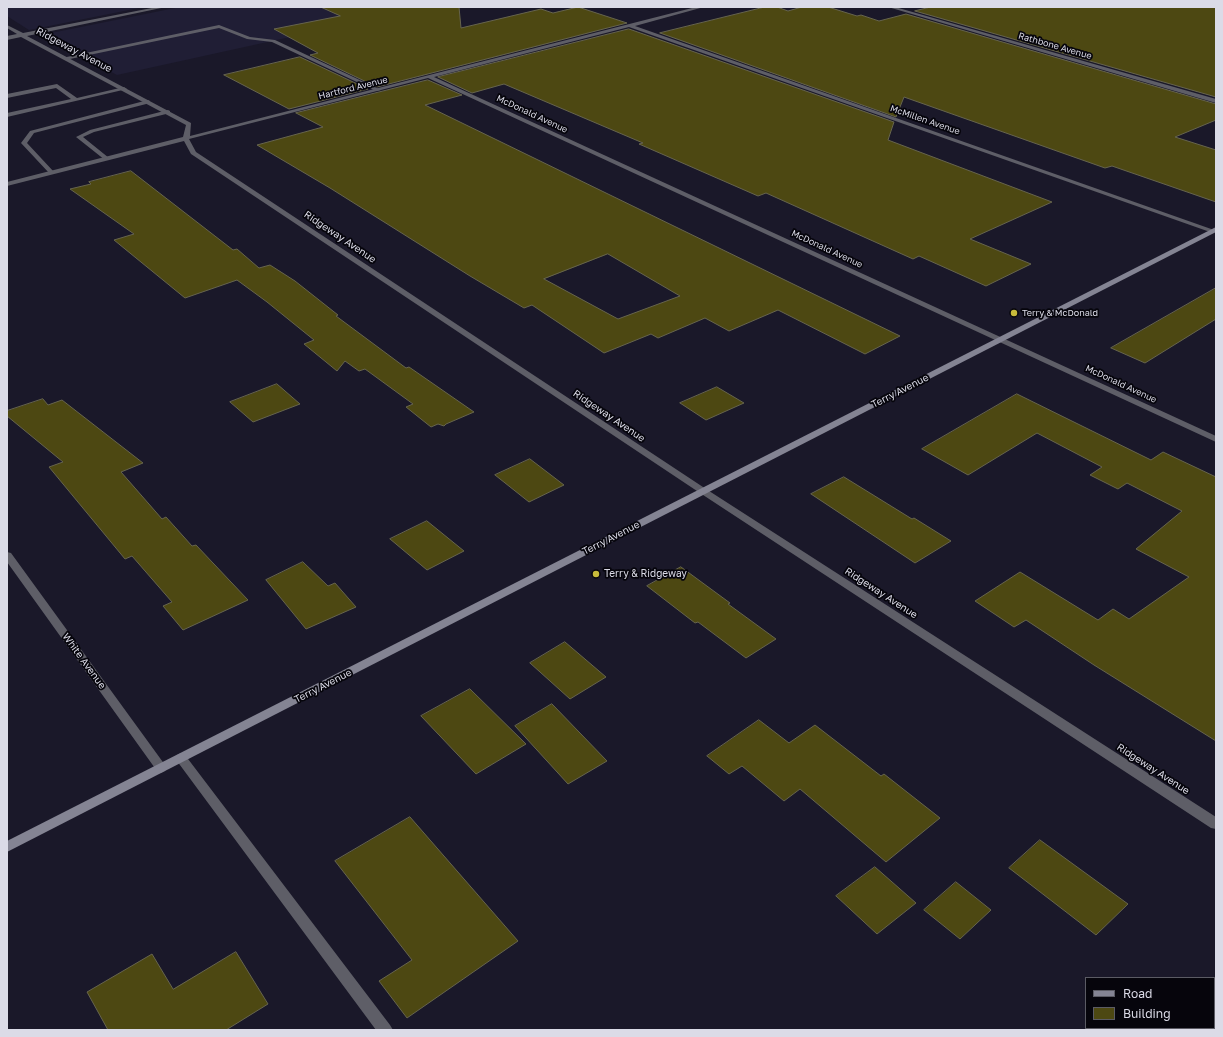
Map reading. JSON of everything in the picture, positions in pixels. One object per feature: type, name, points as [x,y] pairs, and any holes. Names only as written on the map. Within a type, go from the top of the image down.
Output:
[{"type":"street","points":[[7,38],[164,7]]},
{"type":"street","name":"Hartford Avenue","points":[[7,184],[429,78],[702,7]]},
{"type":"street","name":"Rathbone Avenue","points":[[890,7],[1216,101]]},
{"type":"street","name":"Ridgeway Avenue","points":[[7,26],[189,124],[186,139],[193,153],[703,491],[1216,824]]},
{"type":"street","points":[[65,58],[219,26],[249,38],[273,41],[378,90]]},
{"type":"street","name":"McMillen Avenue","points":[[631,26],[1214,230]]},
{"type":"street","name":"McDonald Avenue","points":[[429,78],[1216,439]]},
{"type":"street","points":[[7,96],[57,86],[76,100]]},
{"type":"street","points":[[7,115],[124,89]]},
{"type":"street","points":[[52,173],[24,143],[32,132],[148,102]]},
{"type":"street","points":[[107,159],[79,137],[92,131],[168,112]]},
{"type":"street","name":"Terry Avenue","points":[[7,847],[1214,230]]},
{"type":"street","name":"White Avenue","points":[[7,555],[161,768]]},
{"type":"street","points":[[181,758],[385,1030]]},
{"type":"shaded area","points":[[7,7],[144,7],[29,30],[7,16]]},
{"type":"shaded area","points":[[180,7],[427,7],[117,75],[41,35]]},
{"type":"building","points":[[321,7],[459,7],[461,28],[541,9],[553,13],[578,7],[627,23],[377,87],[310,55],[318,53],[274,29],[340,16]]},
{"type":"building","points":[[765,7],[777,7],[788,11],[802,7],[828,7],[879,21],[906,14],[1216,104],[1216,120],[1175,137],[1216,150],[1216,202],[1112,166],[1105,168],[904,97],[896,117],[660,33]]},
{"type":"building","points":[[931,7],[1216,7],[1216,97],[915,11]]},
{"type":"building","points":[[629,29],[894,122],[888,140],[1052,202],[970,239],[1031,264],[986,286],[919,256],[913,259],[766,193],[758,196],[639,144],[643,143],[504,84],[472,93],[438,77]]},
{"type":"building","points":[[300,57],[368,89],[289,109],[224,75]]},
{"type":"building","points":[[428,80],[462,95],[425,105],[900,336],[865,354],[778,310],[729,331],[705,318],[658,338],[651,334],[604,353],[532,305],[524,308],[330,188],[257,145],[323,127],[296,113]],"holes":[[[608,254],[680,296],[618,319],[544,279]]]},
{"type":"building","points":[[131,171],[233,250],[237,249],[259,268],[270,265],[295,281],[338,315],[336,316],[406,368],[409,367],[474,412],[444,426],[438,424],[431,427],[406,407],[413,404],[365,369],[359,371],[345,361],[337,371],[304,344],[314,340],[237,280],[185,298],[114,240],[134,234],[70,189],[91,184],[89,182]]},
{"type":"building","points":[[1216,288],[1216,319],[1145,363],[1111,348]]},
{"type":"building","points":[[277,384],[300,404],[253,422],[230,402]]},
{"type":"building","points":[[717,387],[744,403],[706,420],[680,403]]},
{"type":"building","points":[[1017,394],[1151,460],[1163,452],[1216,477],[1216,741],[1094,665],[1026,620],[1014,627],[975,601],[1020,572],[1098,620],[1113,609],[1129,619],[1189,577],[1136,549],[1182,511],[1127,483],[1118,489],[1090,475],[1102,467],[1037,433],[968,475],[922,449]]},
{"type":"building","points":[[43,399],[48,405],[62,400],[143,463],[121,472],[162,519],[166,517],[192,546],[196,545],[248,600],[183,630],[163,606],[172,602],[132,556],[125,559],[49,467],[63,462],[7,416],[7,411]]},
{"type":"building","points":[[530,459],[564,485],[529,502],[495,475]]},
{"type":"building","points":[[844,477],[951,541],[915,563],[811,494]]},
{"type":"building","points":[[427,521],[464,551],[427,570],[390,539]]},
{"type":"building","points":[[303,562],[328,586],[335,583],[356,607],[306,629],[266,580]]},
{"type":"building","points":[[681,567],[776,639],[746,658],[698,622],[695,623],[647,586]]},
{"type":"building","points":[[565,642],[606,677],[570,699],[530,663]]},
{"type":"building","points":[[470,689],[526,744],[476,774],[421,716]]},
{"type":"building","points":[[552,704],[607,761],[568,784],[515,726]]},
{"type":"building","points":[[759,720],[789,743],[815,725],[881,776],[884,774],[940,818],[886,862],[800,789],[784,801],[742,766],[729,774],[707,756]]},
{"type":"building","points":[[410,817],[518,941],[407,1018],[379,981],[412,960],[335,861]]},
{"type":"building","points":[[1040,840],[1128,904],[1096,935],[1009,868]]},
{"type":"building","points":[[875,867],[916,903],[877,934],[836,896]]},
{"type":"building","points":[[956,882],[991,910],[960,939],[924,910]]},
{"type":"building","points":[[236,952],[268,1004],[226,1030],[108,1030],[87,992],[152,954],[173,989]]},
{"type":"place","name":"Terry & McDonald","points":[[1014,313]]},
{"type":"place","name":"Terry & Ridgeway","points":[[596,574]]}]
